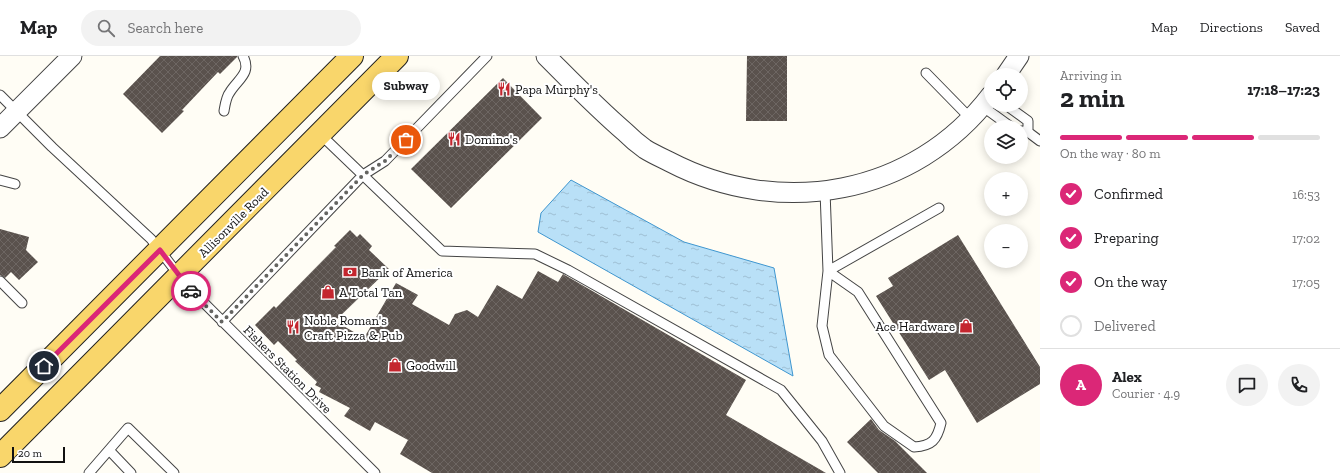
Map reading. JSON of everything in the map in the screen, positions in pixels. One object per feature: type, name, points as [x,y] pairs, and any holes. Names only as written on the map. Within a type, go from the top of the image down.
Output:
[{"type":"main road","points":[[0,410],[352,56]]},
{"type":"main road","name":"Allisonville Road","points":[[0,456],[397,56]]},
{"type":"street","points":[[0,128],[72,56]]},
{"type":"street","points":[[546,56],[604,114],[645,149],[691,173],[743,189],[784,194],[825,191],[870,181],[901,169],[940,146],[982,106]]},
{"type":"street","points":[[1011,68],[1019,56]]},
{"type":"lane","points":[[224,111],[229,93],[246,74],[247,66],[243,56]]},
{"type":"lane","points":[[222,322],[363,175],[385,161],[487,56]]},
{"type":"lane","points":[[926,73],[982,106],[1001,120]]},
{"type":"lane","name":"Fishers Station Drive","points":[[0,95],[52,147],[151,239],[188,288],[375,473]]},
{"type":"lane","points":[[1016,112],[1027,120]]},
{"type":"lane","points":[[320,134],[442,251],[535,254],[568,270],[781,390],[822,441],[840,473]]},
{"type":"lane","points":[[1028,134],[1040,141]]},
{"type":"lane","points":[[0,180],[15,184]]},
{"type":"lane","points":[[825,191],[828,271],[822,326],[828,355],[884,426],[914,448],[927,446],[938,436],[941,422],[858,292],[828,271]]},
{"type":"lane","points":[[828,271],[939,208]]},
{"type":"lane","points":[[0,281],[22,303]]},
{"type":"lane","points":[[89,473],[128,428],[174,473]]},
{"type":"lane","points":[[109,450],[131,473]]},
{"type":"water","points":[[571,180],[684,242],[774,268],[793,376],[538,232],[541,213]]},
{"type":"building","points":[[160,56],[237,56],[220,74],[218,72],[182,110],[184,111],[162,133],[123,94]]},
{"type":"building","points":[[747,56],[787,56],[787,121],[746,121]]},
{"type":"building","points":[[503,78],[542,118],[451,208],[411,169]]},
{"type":"building","points":[[0,229],[29,237],[26,250],[38,262],[19,280],[11,272],[5,278],[0,275]]},
{"type":"building","points":[[350,230],[357,237],[360,234],[372,246],[369,250],[389,269],[335,321],[364,338],[396,283],[418,295],[412,304],[449,325],[455,314],[467,310],[478,317],[497,285],[522,299],[538,271],[558,282],[563,274],[746,380],[726,415],[826,473],[432,473],[400,454],[408,440],[375,422],[370,431],[344,416],[350,408],[319,392],[321,388],[315,385],[317,382],[295,361],[297,360],[278,341],[274,345],[255,325],[274,306],[276,308],[336,247],[334,246]]},
{"type":"building","name":"Ace Hardware","points":[[958,235],[1040,367],[1040,384],[977,423],[945,370],[929,380],[876,296],[893,286],[888,278]]},
{"type":"building","points":[[871,419],[879,430],[895,441],[927,473],[878,473],[847,442]]},
{"type":"way so far","points":[[191,291],[222,322],[363,175],[385,161],[406,140]]},
{"type":"place","name":"Papa Murphy's","points":[[504,89]]},
{"type":"place","name":"Domino's","points":[[454,139]]},
{"type":"place","name":"Subway","points":[[406,140]]},
{"type":"place","name":"Bank of America","points":[[350,272]]},
{"type":"place","name":"A Total Tan","points":[[328,292]]},
{"type":"place","name":"Ace Hardware","points":[[966,326]]},
{"type":"place","name":"Noble Roman's Craft Pizza & Pub","points":[[293,327]]},
{"type":"place","name":"Goodwill","points":[[395,365]]},
{"type":"route","points":[[44,366],[160,250],[191,291]]}]
